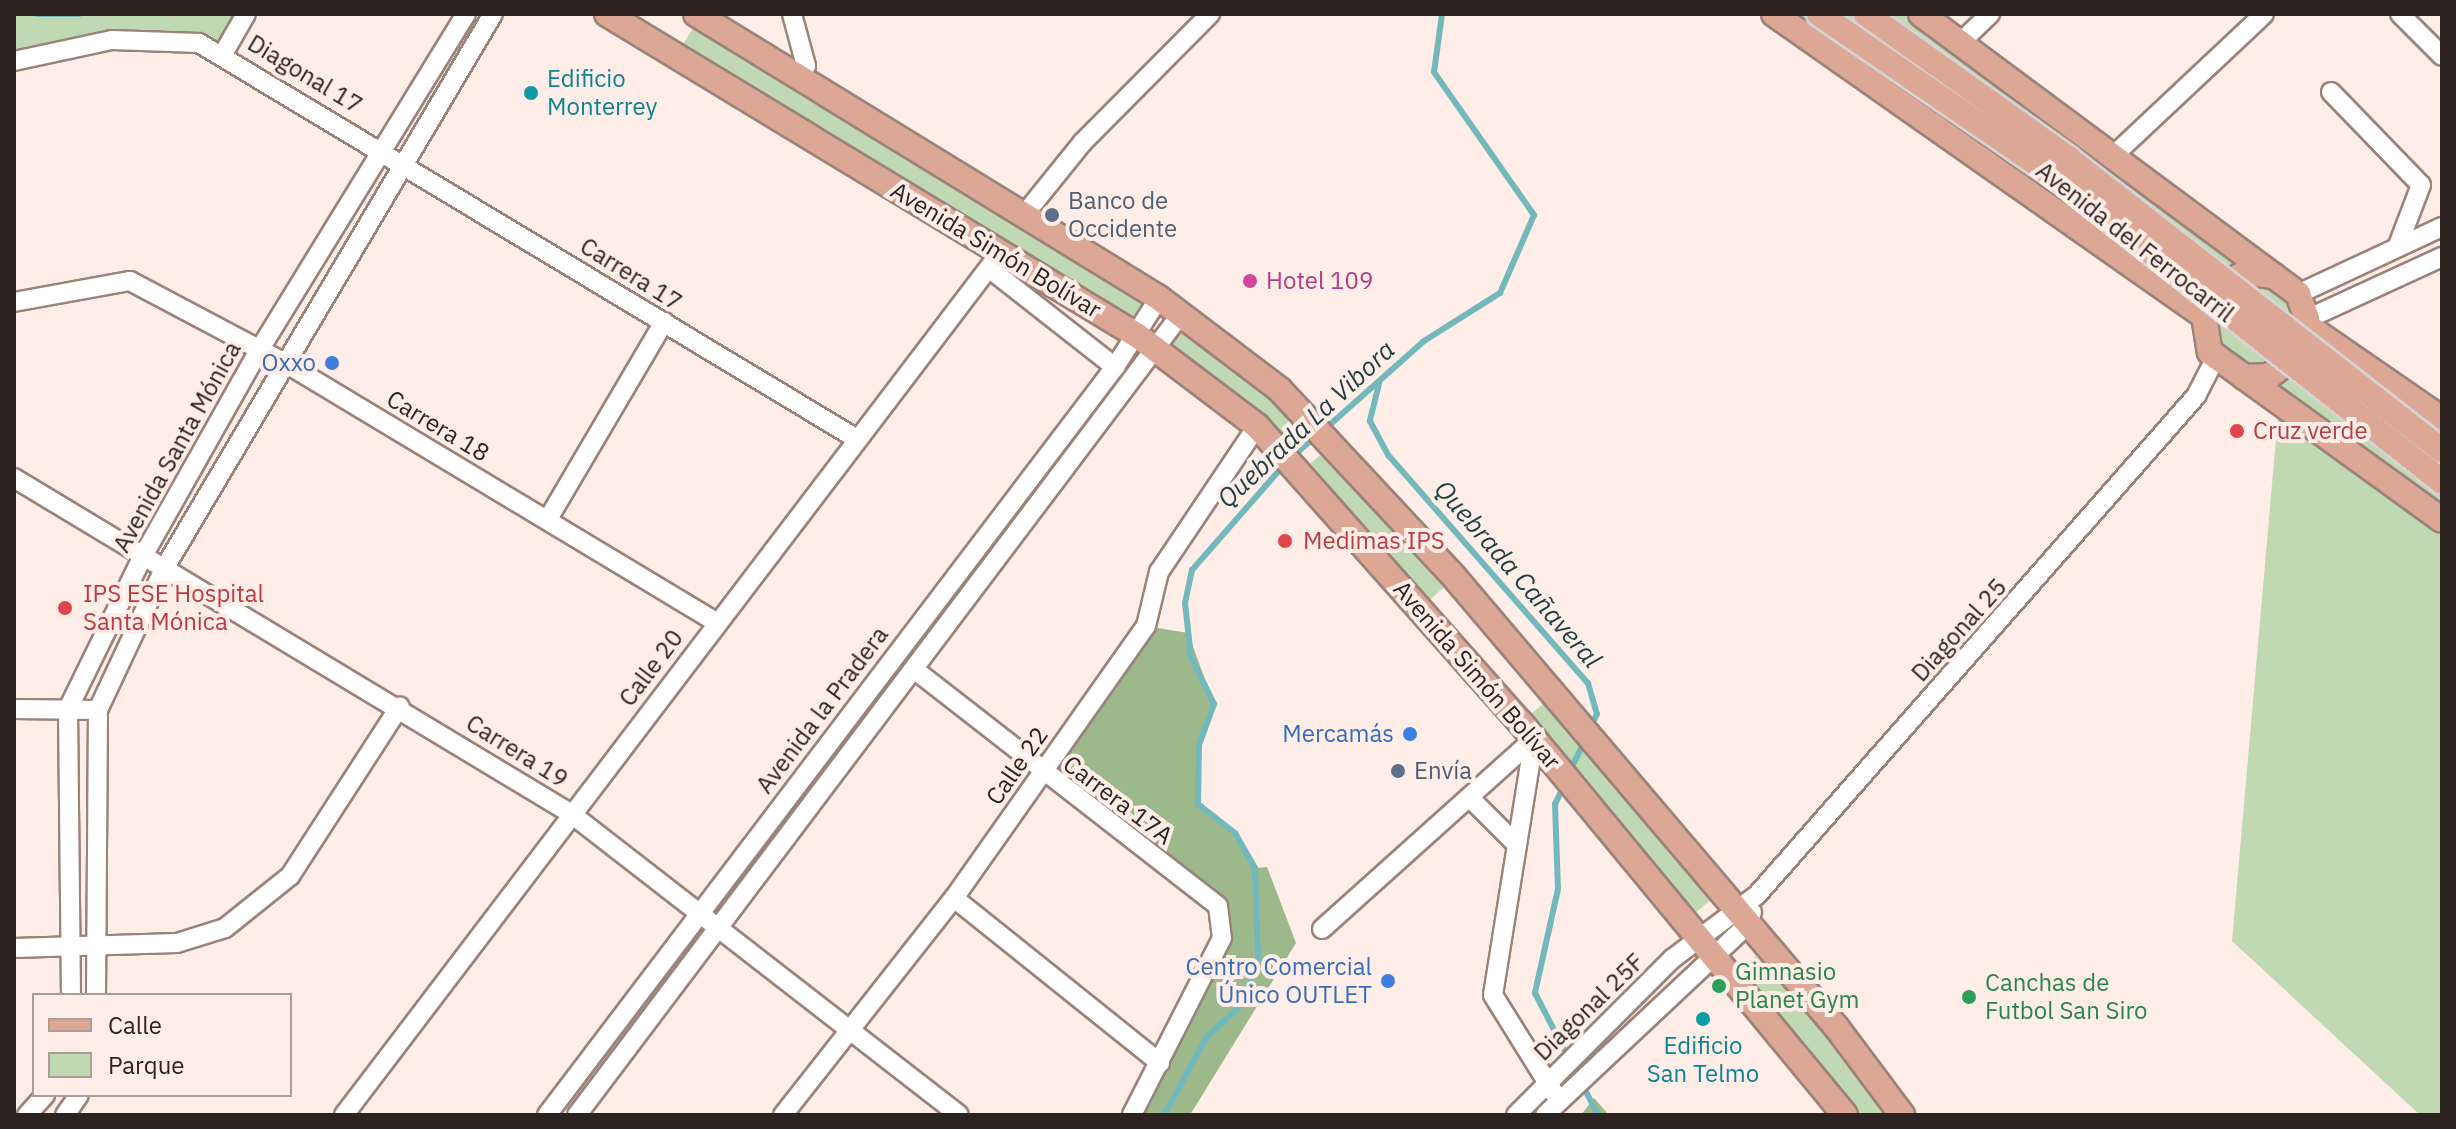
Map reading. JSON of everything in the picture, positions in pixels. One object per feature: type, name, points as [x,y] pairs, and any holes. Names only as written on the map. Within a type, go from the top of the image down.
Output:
[{"type":"main road","name":"Avenida Simón Bolívar","points":[[607,14],[995,261],[1138,336],[1257,426],[1303,472],[1541,748],[1845,1115]]},
{"type":"main road","name":"Avenida Simón Bolívar","points":[[696,14],[1159,298],[1306,414],[1335,441],[1613,765],[1902,1115]]},
{"type":"main road","points":[[1774,14],[2204,316],[2231,369],[2442,520]]},
{"type":"main road","name":"Avenida del Ferrocarril","points":[[1819,14],[2055,176],[2442,482]]},
{"type":"main road","name":"Avenida del Ferrocarril","points":[[1866,14],[2069,159],[2442,450]]},
{"type":"main road","points":[[1921,14],[2298,294],[2307,322],[2442,419]]},
{"type":"main road","points":[[2204,316],[2211,296],[2235,276],[2276,277]]},
{"type":"main road","points":[[2231,369],[2269,376],[2291,362],[2307,322]]},
{"type":"street","points":[[223,54],[246,14]]},
{"type":"street","name":"Avenida Santa Mónica","points":[[71,993],[68,709],[143,556],[258,352],[381,147],[466,14]]},
{"type":"street","name":"Avenida Santa Mónica","points":[[96,993],[98,710],[164,569],[287,364],[403,160],[493,14]]},
{"type":"street","points":[[792,14],[806,66],[798,77]]},
{"type":"street","points":[[1024,215],[1082,143],[1210,14]]},
{"type":"street","points":[[1960,43],[1990,14]]},
{"type":"street","points":[[2113,156],[2264,14]]},
{"type":"street","points":[[2400,14],[2442,56]]},
{"type":"street","name":"Diagonal 17","points":[[14,61],[112,40],[175,38],[223,54],[381,147]]},
{"type":"street","points":[[2331,92],[2421,185],[2397,248]]},
{"type":"street","name":"Carrera 17","points":[[381,147],[857,439]]},
{"type":"street","points":[[2298,294],[2442,227]]},
{"type":"street","points":[[2307,322],[2442,257]]},
{"type":"street","points":[[995,261],[1115,367]]},
{"type":"street","name":"Calle 20","points":[[344,1115],[570,813],[995,261]]},
{"type":"street","name":"Carrera 18","points":[[14,302],[130,281],[258,352],[287,364],[716,622]]},
{"type":"street","name":"Avenida la Pradera","points":[[547,1115],[1115,367],[1138,336],[1159,298]]},
{"type":"street","name":"Avenida la Pradera","points":[[577,1115],[723,929],[1158,350],[1181,314]]},
{"type":"street","points":[[548,519],[664,322]]},
{"type":"street","name":"Diagonal 25","points":[[1707,945],[1740,916],[2196,396],[2231,369]]},
{"type":"street","name":"Calle 22","points":[[783,1115],[954,898],[1146,626],[1159,572],[1257,426]]},
{"type":"street","name":"Carrera 19","points":[[14,478],[400,706],[570,813],[701,911],[959,1115]]},
{"type":"street","name":"Carrera 17A","points":[[915,670],[1041,772],[1218,906],[1222,938],[1160,1063]]},
{"type":"street","points":[[14,948],[69,950],[177,943],[225,928],[260,900],[310,849],[400,706]]},
{"type":"street","points":[[14,709],[98,710]]},
{"type":"street","points":[[1322,929],[1471,799],[1541,748]]},
{"type":"street","points":[[1541,748],[1517,845],[1493,995],[1565,1096]]},
{"type":"street","points":[[1471,799],[1517,845]]},
{"type":"street","points":[[954,898],[1160,1063],[1132,1115]]},
{"type":"street","name":"Diagonal 25F","points":[[1516,1115],[1579,1048],[1707,945]]},
{"type":"street","name":"Diagonal 25F","points":[[1545,1115],[1596,1067],[1707,945]]},
{"type":"street","points":[[27,1115],[43,1097]]},
{"type":"street","points":[[65,1115],[78,1097]]},
{"type":"green space","points":[[14,14],[246,14],[223,54],[175,38],[14,61]]},
{"type":"green space","points":[[1774,14],[1921,14],[2199,217],[2307,319],[2442,419],[2442,1115],[2420,1115],[2232,941],[2279,404],[2244,377],[2203,325]]},
{"type":"green space","points":[[693,28],[1155,306],[1144,324],[682,46]]},
{"type":"green space","points":[[1176,323],[1298,422],[1283,440],[1161,342]]},
{"type":"green space","points":[[1326,450],[1445,587],[1429,600],[1310,464]]},
{"type":"green space","points":[[1146,626],[1188,633],[1214,704],[1199,745],[1198,804],[1235,833],[1255,868],[1267,867],[1296,943],[1190,1115],[1132,1115],[1224,922],[1041,772]]},
{"type":"green space","points":[[1544,703],[1710,901],[1695,913],[1529,716]]},
{"type":"green space","points":[[1756,956],[1818,1027],[1885,1115],[1857,1115],[1741,968]]},
{"type":"green space","points":[[1594,1098],[1609,1115],[1581,1115]]},
{"type":"waterway","points":[[37,14],[79,14]]},
{"type":"waterway","name":"Quebrada La Vibora","points":[[1325,429],[1424,341],[1500,293],[1534,215],[1434,72],[1442,14]]},
{"type":"waterway","name":"Quebrada Cañaveral","points":[[1379,384],[1370,421],[1389,456],[1588,683],[1597,714],[1589,730]]},
{"type":"waterway","name":"Quebrada La Vibora","points":[[1292,457],[1316,436]]},
{"type":"waterway","name":"Quebrada La Vibora","points":[[1164,1115],[1206,1038],[1241,1005],[1258,959],[1255,868],[1235,833],[1198,804],[1199,745],[1214,704],[1191,657],[1185,603],[1192,570],[1284,465]]},
{"type":"waterway","name":"Quebrada Cañaveral","points":[[1569,773],[1585,740]]},
{"type":"waterway","name":"Quebrada Cañaveral","points":[[1565,783],[1555,804],[1558,889],[1535,993],[1598,1115]]},
{"type":"place","name":"Edificio Monterrey","points":[[531,93]]},
{"type":"place","name":"Banco de Occidente","points":[[1052,215]]},
{"type":"place","name":"Hotel 109","points":[[1250,281]]},
{"type":"place","name":"Oxxo","points":[[332,363]]},
{"type":"place","name":"Cruz verde","points":[[2237,431]]},
{"type":"place","name":"Medimas IPS","points":[[1285,541]]},
{"type":"place","name":"IPS ESE Hospital Santa Mónica","points":[[65,608]]},
{"type":"place","name":"Mercamás","points":[[1410,734]]},
{"type":"place","name":"Envía","points":[[1398,771]]},
{"type":"place","name":"Centro Comercial Único OUTLET","points":[[1388,981]]},
{"type":"place","name":"Gimnasio Planet Gym","points":[[1719,986]]},
{"type":"place","name":"Canchas de Futbol San Siro","points":[[1969,997]]},
{"type":"place","name":"Edificio San Telmo","points":[[1703,1019]]}]
